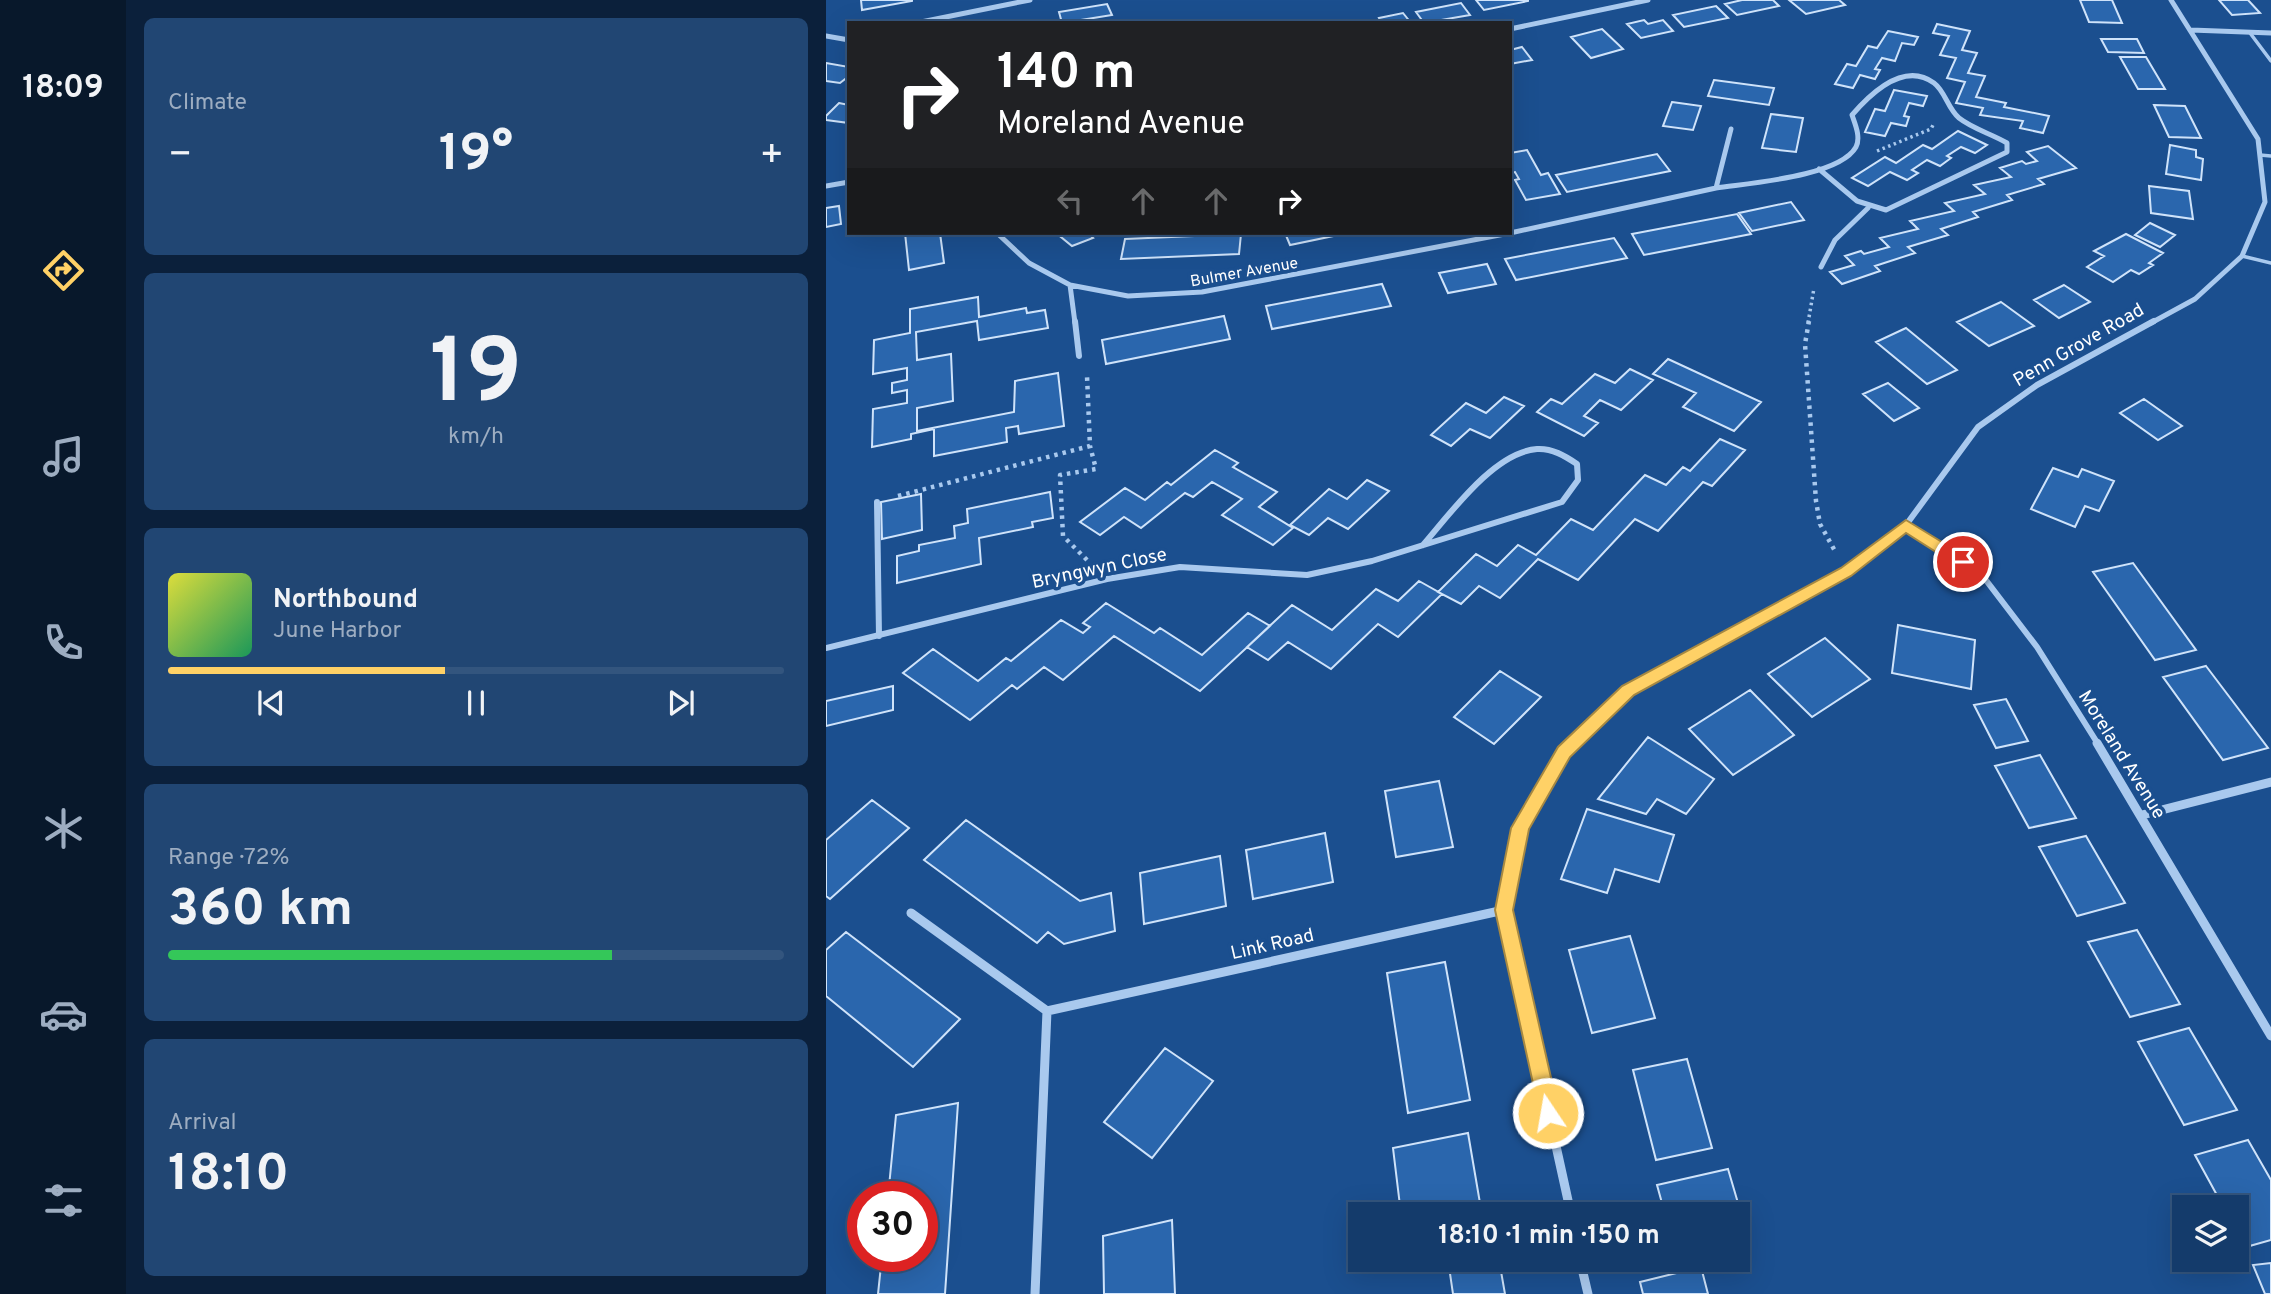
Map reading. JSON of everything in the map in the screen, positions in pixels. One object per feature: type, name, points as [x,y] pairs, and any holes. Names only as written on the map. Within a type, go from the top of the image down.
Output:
[{"type":"street","points":[[926,21],[1030,0]]},
{"type":"street","points":[[1512,29],[1648,0]]},
{"type":"street","name":"Penn Grove Road","points":[[1567,1202],[1504,910],[1520,828],[1564,752],[1628,691],[1846,572],[1906,525],[1978,427],[2037,385],[2194,299],[2242,256],[2265,202],[2258,139],[2171,0]]},
{"type":"street","points":[[2191,30],[2271,33]]},
{"type":"street","points":[[826,36],[847,40]]},
{"type":"street","points":[[1819,169],[1850,200],[1868,208],[1886,210],[2007,152],[2007,143],[1960,121],[1945,104],[1936,84],[1915,76],[1901,77],[1864,100],[1852,115],[1858,133],[1857,146],[1844,160]]},
{"type":"street","points":[[1716,188],[1731,130]]},
{"type":"street","name":"Bulmer Avenue","points":[[1512,233],[1716,188],[1819,169],[1844,160]]},
{"type":"street","points":[[826,186],[847,182]]},
{"type":"street","points":[[1821,267],[1835,240],[1868,208]]},
{"type":"street","name":"Bulmer Avenue","points":[[998,235],[1029,263],[1070,285],[1128,296],[1202,292],[1500,235]]},
{"type":"street","points":[[1070,285],[1079,356]]},
{"type":"street","name":"Bryngwyn Close","points":[[826,648],[1107,579],[1180,567],[1307,575],[1372,561],[1562,502],[1577,480],[1577,464],[1559,452],[1536,449],[1510,456],[1474,489],[1423,545]]},
{"type":"street","points":[[877,502],[879,636]]},
{"type":"street","name":"Moreland Avenue","points":[[1906,525],[1982,575],[2037,647],[2142,815],[2271,1036]]},
{"type":"street","points":[[2142,815],[2271,782]]},
{"type":"street","name":"Link Road","points":[[1047,1011],[1504,910]]},
{"type":"street","points":[[911,913],[1047,1011],[1035,1294]]},
{"type":"street","points":[[1583,1272],[1588,1294]]},
{"type":"lane","points":[[2250,33],[2271,61]]},
{"type":"lane","points":[[2260,155],[2271,156]]},
{"type":"lane","points":[[2242,256],[2271,264]]},
{"type":"path","points":[[1844,160],[1892,146],[1931,129],[1945,104]]},
{"type":"path","points":[[1821,267],[1813,293],[1805,344],[1816,501],[1821,524],[1846,572]]},
{"type":"path","points":[[1079,356],[1087,375],[1090,446],[1096,468],[1060,475],[1063,536],[1107,579]]},
{"type":"path","points":[[877,502],[1090,446]]},
{"type":"building","points":[[861,0],[912,0],[912,1],[862,10]]},
{"type":"building","points":[[1476,0],[1528,0],[1528,1],[1484,10]]},
{"type":"building","points":[[1742,0],[1773,0],[1779,6],[1737,15],[1725,4]]},
{"type":"building","points":[[1789,0],[1839,0],[1845,5],[1806,14]]},
{"type":"building","points":[[2080,0],[2112,0],[2122,23],[2089,22]]},
{"type":"building","points":[[2219,0],[2248,0],[2260,13],[2232,15]]},
{"type":"building","points":[[1461,3],[1470,15],[1423,21],[1416,12]]},
{"type":"building","points":[[1107,4],[1112,15],[1061,21],[1059,12]]},
{"type":"building","points":[[1716,6],[1728,18],[1684,27],[1673,15]]},
{"type":"building","points":[[1403,13],[1409,21],[1381,21],[1379,18]]},
{"type":"building","points":[[1644,20],[1648,24],[1663,20],[1673,31],[1641,38],[1627,24]]},
{"type":"building","points":[[1937,24],[1970,31],[1962,50],[1977,53],[1968,73],[1985,76],[1976,97],[2006,103],[2004,107],[2049,116],[2043,133],[2020,128],[2023,121],[1980,115],[1983,108],[1956,103],[1965,82],[1947,78],[1956,58],[1940,55],[1949,36],[1933,33]]},
{"type":"building","points":[[1602,29],[1623,49],[1591,58],[1571,37]]},
{"type":"building","points":[[1888,31],[1918,37],[1914,45],[1902,43],[1895,61],[1882,58],[1875,69],[1880,70],[1875,79],[1860,75],[1853,88],[1835,84],[1847,64],[1856,66],[1868,46],[1877,48]]},
{"type":"building","points":[[2101,39],[2137,39],[2144,53],[2108,52]]},
{"type":"building","points":[[1522,47],[1532,60],[1512,64],[1512,50]]},
{"type":"building","points":[[2120,57],[2146,57],[2165,89],[2138,89]]},
{"type":"building","points":[[826,63],[847,67],[847,78],[840,83],[826,81]]},
{"type":"building","points":[[1714,80],[1774,88],[1769,105],[1708,96]]},
{"type":"building","points":[[1894,90],[1927,96],[1923,106],[1909,103],[1904,116],[1909,117],[1906,126],[1891,123],[1885,136],[1865,132],[1875,109],[1885,111]]},
{"type":"building","points":[[1672,102],[1701,106],[1693,130],[1663,126]]},
{"type":"building","points":[[839,103],[847,105],[847,123],[826,120],[826,116]]},
{"type":"building","points":[[2154,105],[2185,106],[2201,138],[2169,137]]},
{"type":"building","points":[[1771,114],[1803,118],[1796,152],[1762,148]]},
{"type":"building","points":[[1958,131],[1987,145],[1975,153],[1961,147],[1947,156],[1951,158],[1940,166],[1927,160],[1912,170],[1918,173],[1907,180],[1890,172],[1868,186],[1852,178],[1885,157],[1896,163],[1923,145],[1932,149]]},
{"type":"building","points":[[2170,145],[2196,150],[2196,157],[2203,159],[2201,180],[2166,174]]},
{"type":"building","points":[[2048,146],[2076,168],[2038,179],[2044,184],[2007,195],[2012,200],[1973,212],[1978,217],[1941,229],[1948,235],[1908,247],[1915,253],[1875,266],[1880,271],[1842,284],[1830,272],[1854,265],[1845,256],[1889,247],[1880,238],[1918,229],[1910,221],[1954,211],[1945,203],[1985,194],[1974,185],[2011,177],[2000,168],[2022,161],[2026,164],[2037,161],[2027,152]]},
{"type":"building","points":[[1527,150],[1541,175],[1548,173],[1560,194],[1526,200],[1515,180],[1519,179],[1515,172],[1512,173],[1512,153]]},
{"type":"building","points":[[1657,154],[1670,171],[1567,192],[1556,175]]},
{"type":"building","points":[[2149,186],[2189,191],[2193,219],[2151,213]]},
{"type":"building","points":[[1791,202],[1804,220],[1752,231],[1739,213]]},
{"type":"building","points":[[839,206],[841,224],[826,227],[826,208]]},
{"type":"building","points":[[1737,214],[1751,234],[1644,255],[1632,234]]},
{"type":"building","points":[[2150,223],[2175,235],[2160,247],[2135,235]]},
{"type":"building","points":[[2126,234],[2163,253],[2149,263],[2153,265],[2139,274],[2131,270],[2113,282],[2087,267],[2104,256],[2094,251]]},
{"type":"building","points":[[905,235],[940,235],[944,263],[909,270]]},
{"type":"building","points":[[1058,235],[1089,235],[1093,238],[1072,246]]},
{"type":"building","points":[[1241,235],[1239,254],[1121,259],[1125,239]]},
{"type":"building","points":[[1286,235],[1338,235],[1290,245]]},
{"type":"building","points":[[1614,238],[1627,258],[1516,280],[1505,259]]},
{"type":"building","points":[[1487,264],[1496,284],[1448,293],[1439,273]]},
{"type":"building","points":[[1382,284],[1391,306],[1272,329],[1266,306]]},
{"type":"building","points":[[2064,285],[2090,302],[2059,318],[2034,300]]},
{"type":"building","points":[[978,297],[979,317],[1026,308],[1027,313],[1045,310],[1048,328],[979,340],[977,321],[916,332],[917,360],[951,354],[953,401],[917,408],[917,431],[1014,412],[1015,381],[1058,373],[1064,426],[1019,434],[1018,426],[1006,428],[1007,442],[934,456],[934,429],[911,434],[911,439],[872,447],[873,409],[907,403],[907,390],[892,393],[892,383],[907,380],[907,368],[873,374],[874,340],[910,333],[910,309]]},
{"type":"building","points":[[2001,302],[2034,326],[1989,346],[1957,322]]},
{"type":"building","points":[[1224,316],[1230,339],[1106,364],[1102,340]]},
{"type":"building","points":[[1906,328],[1957,370],[1927,384],[1876,342]]},
{"type":"building","points":[[1668,359],[1761,402],[1734,431],[1683,407],[1696,393],[1653,374]]},
{"type":"building","points":[[1630,369],[1653,380],[1621,410],[1600,400],[1584,416],[1598,423],[1584,436],[1537,412],[1551,399],[1562,404],[1595,374],[1615,383]]},
{"type":"building","points":[[1888,383],[1919,408],[1894,421],[1863,394]]},
{"type":"building","points":[[1504,397],[1524,406],[1490,438],[1470,429],[1451,446],[1431,435],[1466,403],[1486,413]]},
{"type":"building","points":[[2144,399],[2182,426],[2158,440],[2120,413]]},
{"type":"building","points":[[1720,439],[1745,450],[1712,486],[1703,482],[1658,531],[1635,519],[1578,580],[1538,559],[1500,598],[1479,586],[1461,604],[1438,592],[1476,554],[1497,566],[1518,545],[1536,555],[1571,519],[1593,530],[1645,475],[1666,485],[1683,467],[1690,471]]},
{"type":"building","points":[[1215,450],[1238,463],[1233,467],[1277,492],[1259,507],[1293,528],[1273,545],[1222,515],[1242,499],[1212,482],[1193,497],[1185,493],[1141,528],[1124,517],[1100,535],[1080,522],[1125,488],[1145,500],[1167,482],[1171,485]]},
{"type":"building","points":[[2053,468],[2078,477],[2082,469],[2114,481],[2099,511],[2085,506],[2075,527],[2031,509]]},
{"type":"building","points":[[1367,480],[1389,491],[1348,529],[1328,518],[1309,535],[1290,525],[1329,489],[1347,499]]},
{"type":"building","points":[[1050,492],[1053,518],[1032,522],[1033,527],[979,538],[981,564],[897,583],[897,556],[919,551],[919,545],[955,538],[954,526],[968,523],[967,509]]},
{"type":"building","points":[[921,494],[922,530],[882,539],[881,502]]},
{"type":"building","points":[[2133,563],[2196,650],[2155,660],[2093,572]]},
{"type":"building","points":[[1419,581],[1442,594],[1398,637],[1378,624],[1331,669],[1288,642],[1268,660],[1247,647],[1292,605],[1332,630],[1376,589],[1398,601]]},
{"type":"building","points":[[1106,603],[1154,633],[1160,628],[1202,655],[1248,613],[1270,626],[1200,691],[1114,636],[1063,680],[1044,667],[1017,689],[1012,685],[970,720],[903,673],[933,649],[978,681],[1006,658],[1011,661],[1061,620],[1083,633],[1090,627],[1083,623]]},
{"type":"building","points":[[1898,625],[1975,640],[1971,689],[1892,673]]},
{"type":"building","points":[[1825,638],[1870,679],[1812,717],[1768,674]]},
{"type":"building","points":[[2206,666],[2268,748],[2223,760],[2163,677]]},
{"type":"building","points":[[1500,671],[1541,697],[1494,744],[1454,717]]},
{"type":"building","points":[[893,686],[893,710],[826,726],[826,701]]},
{"type":"building","points":[[1750,690],[1794,735],[1733,775],[1689,729]]},
{"type":"building","points":[[2006,699],[2028,741],[1996,748],[1974,705]]},
{"type":"building","points":[[1648,737],[1714,779],[1686,814],[1657,799],[1646,814],[1598,799]]},
{"type":"building","points":[[2040,755],[2076,818],[2029,828],[1995,766]]},
{"type":"building","points":[[1439,781],[1453,847],[1396,857],[1385,791]]},
{"type":"building","points":[[872,800],[909,828],[830,899],[826,896],[826,840]]},
{"type":"building","points":[[1587,809],[1674,835],[1659,882],[1615,869],[1607,893],[1561,879]]},
{"type":"building","points":[[966,820],[1080,901],[1111,893],[1115,931],[1064,944],[1048,932],[1037,943],[924,860]]},
{"type":"building","points":[[1325,833],[1333,882],[1253,899],[1246,850]]},
{"type":"building","points":[[2086,836],[2125,903],[2077,916],[2039,847]]},
{"type":"building","points":[[1220,856],[1226,906],[1144,924],[1140,873]]},
{"type":"building","points":[[2137,930],[2180,1004],[2130,1017],[2088,942]]},
{"type":"building","points":[[846,932],[960,1019],[913,1067],[826,996],[826,950]]},
{"type":"building","points":[[1630,936],[1655,1018],[1592,1033],[1569,950]]},
{"type":"building","points":[[1445,962],[1470,1100],[1408,1113],[1387,973]]},
{"type":"building","points":[[2189,1028],[2237,1110],[2184,1125],[2138,1042]]},
{"type":"building","points":[[1165,1048],[1213,1081],[1152,1158],[1104,1122]]},
{"type":"building","points":[[1687,1059],[1712,1148],[1656,1160],[1633,1070]]},
{"type":"building","points":[[958,1103],[945,1294],[878,1294],[880,1272],[938,1272],[938,1181],[890,1181],[896,1115]]},
{"type":"building","points":[[1468,1133],[1480,1202],[1400,1202],[1393,1148]]},
{"type":"building","points":[[2248,1140],[2271,1180],[2271,1240],[2249,1246],[2249,1195],[2217,1195],[2195,1155]]},
{"type":"building","points":[[1728,1169],[1738,1202],[1662,1202],[1657,1185]]},
{"type":"building","points":[[1172,1220],[1175,1294],[1104,1294],[1103,1236]]},
{"type":"building","points":[[2271,1263],[2271,1294],[2265,1294],[2253,1265]]},
{"type":"building","points":[[1450,1272],[1501,1272],[1505,1294],[1453,1294]]},
{"type":"building","points":[[1681,1272],[1702,1272],[1708,1294],[1643,1294],[1640,1282]]},
{"type":"route","points":[[1548,1113],[1504,910],[1520,828],[1564,752],[1628,691],[1846,572],[1906,525],[1963,562]]}]
